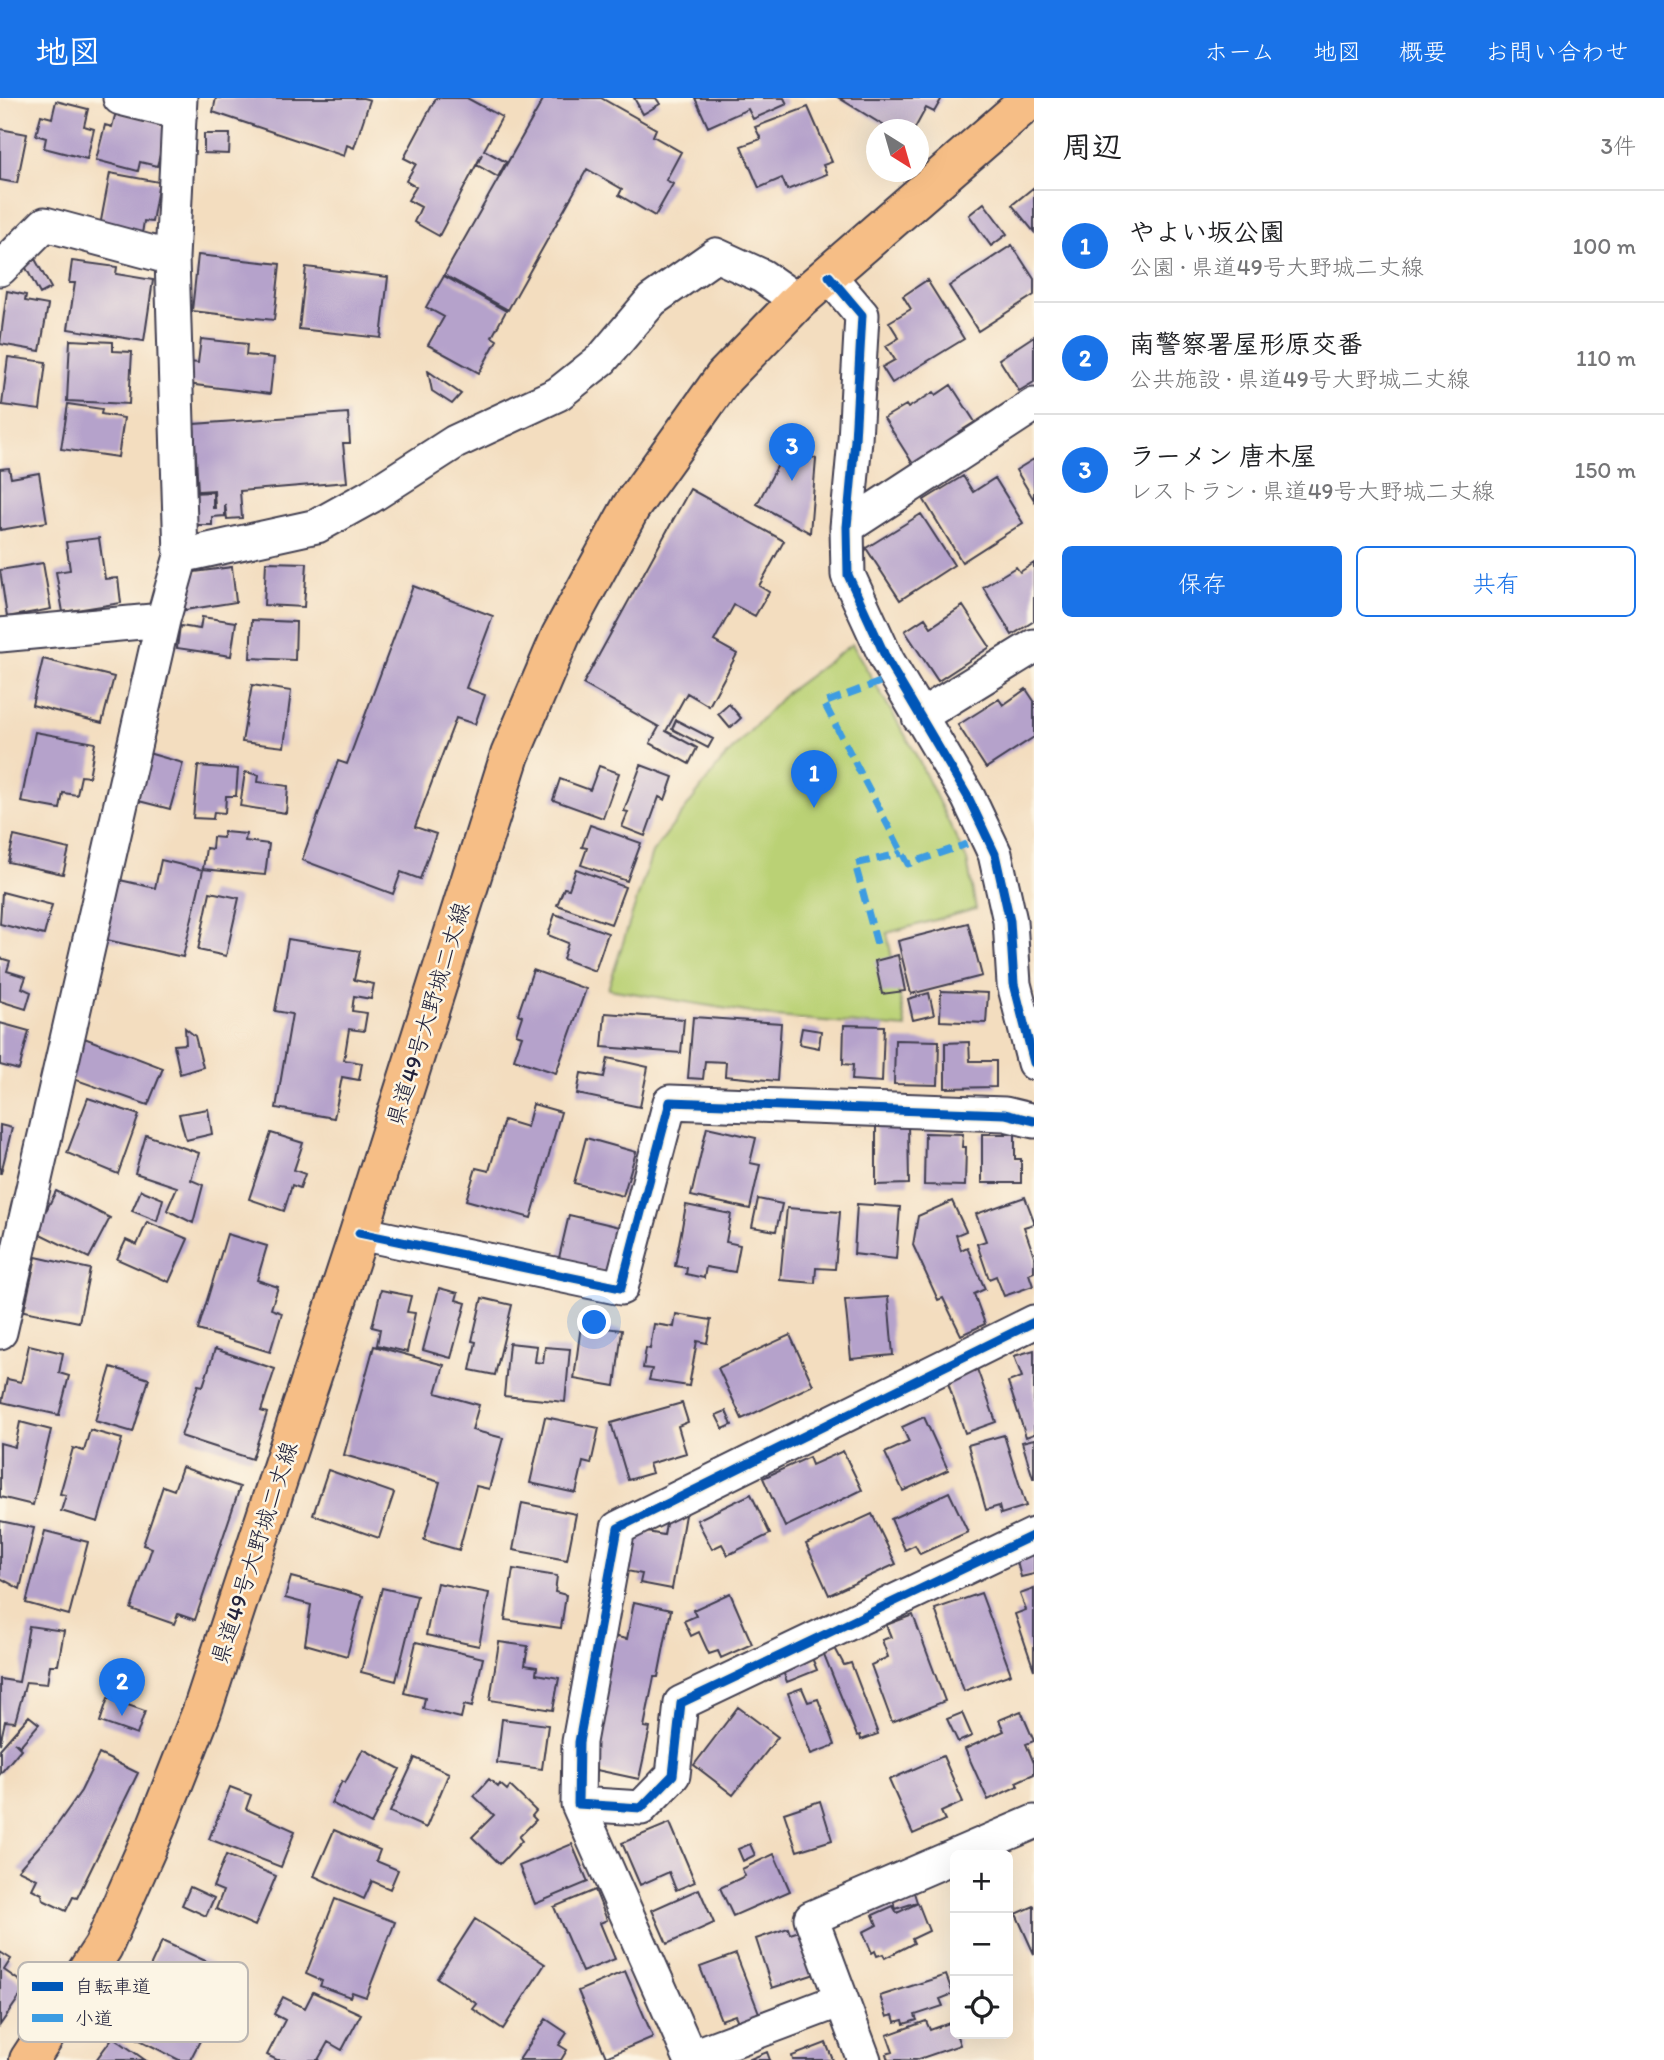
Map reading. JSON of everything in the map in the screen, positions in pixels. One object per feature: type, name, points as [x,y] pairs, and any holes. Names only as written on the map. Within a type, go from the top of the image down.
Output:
[{"type":"main road","name":"県道49号大野城二丈線","points":[[93,1962],[103,1947],[162,1812],[202,1711],[359,1233],[510,755],[561,635],[631,508],[724,377],[798,301],[1029,107]]},
{"type":"main road","name":"県道49号大野城二丈線","points":[[29,2060],[41,2042]]},
{"type":"street","points":[[0,1332],[163,620],[181,556],[172,258],[180,105],[120,98]]},
{"type":"street","points":[[0,268],[46,224],[172,258]]},
{"type":"street","points":[[181,556],[317,526],[371,496],[455,442],[558,394],[602,359],[652,300],[716,255],[762,276],[798,301]]},
{"type":"street","points":[[829,276],[862,315],[847,527],[848,575],[887,660],[968,797],[1022,913],[1014,984],[1034,1063]]},
{"type":"street","points":[[847,527],[1034,405]]},
{"type":"street","points":[[0,635],[163,620]]},
{"type":"street","points":[[919,717],[1034,646]]},
{"type":"street","points":[[359,1233],[621,1288],[670,1102],[1005,1114],[1034,1121]]},
{"type":"street","points":[[841,2000],[690,2057],[578,1804],[579,1742],[618,1528],[1034,1322]]},
{"type":"street","points":[[578,1804],[641,1808],[673,1775],[681,1703],[1034,1535]]},
{"type":"street","points":[[970,1850],[1034,1822]]},
{"type":"street","points":[[864,2060],[811,1918],[950,1859]]},
{"type":"green space","points":[[852,644],[912,747],[967,860],[976,909],[887,933],[906,1028],[776,1017],[608,989],[652,853],[721,762],[786,693]]},
{"type":"building","points":[[216,98],[370,100],[354,148],[347,145],[344,156],[213,112]]},
{"type":"building","points":[[436,98],[467,98],[502,117],[484,150],[506,162],[498,177],[477,165],[482,154],[439,236],[414,222],[421,207],[408,200],[416,187],[406,181],[416,164],[404,158]]},
{"type":"building","points":[[544,98],[601,98],[656,129],[653,136],[681,152],[666,180],[673,184],[655,216],[619,195],[622,189],[587,169],[508,310],[444,275]]},
{"type":"building","points":[[634,98],[656,98],[660,104],[643,114]]},
{"type":"building","points":[[695,98],[784,98],[787,104],[753,119],[748,109],[708,127]]},
{"type":"building","points":[[839,98],[942,98],[934,112],[926,108],[920,119],[873,119]]},
{"type":"building","points":[[56,101],[88,109],[84,126],[94,129],[87,159],[44,148],[46,138],[36,135],[41,115],[52,118]]},
{"type":"building","points":[[808,107],[832,162],[823,165],[827,174],[787,190],[782,178],[759,188],[741,146],[761,139],[755,127]]},
{"type":"building","points":[[116,112],[158,122],[166,132],[157,166],[140,162],[138,171],[96,160],[105,125],[112,127]]},
{"type":"building","points":[[0,129],[27,134],[17,183],[0,180]]},
{"type":"building","points":[[204,134],[230,134],[229,154],[204,153]]},
{"type":"building","points":[[110,173],[159,182],[152,222],[144,221],[142,234],[100,226]]},
{"type":"building","points":[[1034,187],[1034,232],[1012,205]]},
{"type":"building","points":[[984,203],[1007,234],[991,246],[969,215]]},
{"type":"building","points":[[1012,245],[1034,279],[1034,295],[978,331],[949,286]]},
{"type":"building","points":[[198,255],[280,264],[274,320],[192,311]]},
{"type":"building","points":[[35,259],[51,288],[40,294],[25,266]]},
{"type":"building","points":[[72,261],[117,267],[116,274],[153,280],[144,341],[68,329],[75,283],[69,283]]},
{"type":"building","points":[[306,267],[388,277],[381,338],[299,329]]},
{"type":"building","points":[[444,276],[506,311],[492,337],[497,340],[479,373],[428,345],[444,317],[426,307]]},
{"type":"building","points":[[927,280],[964,339],[892,383],[882,367],[895,360],[886,346],[899,338],[889,322],[911,309],[903,296]]},
{"type":"building","points":[[7,291],[26,295],[25,301],[48,305],[40,351],[0,344]]},
{"type":"building","points":[[1034,336],[1034,382],[1019,391],[999,359]]},
{"type":"building","points":[[201,339],[247,344],[246,355],[274,358],[270,394],[187,384],[189,362],[198,363]]},
{"type":"building","points":[[70,340],[113,342],[113,351],[132,352],[129,404],[67,401]]},
{"type":"building","points":[[8,357],[46,362],[40,410],[2,405]]},
{"type":"building","points":[[428,371],[461,394],[452,404],[432,391]]},
{"type":"building","points":[[951,385],[975,422],[959,432],[962,438],[915,467],[884,418],[906,405],[908,408],[934,392],[936,395]]},
{"type":"building","points":[[68,404],[102,409],[101,414],[124,418],[118,457],[61,449]]},
{"type":"building","points":[[348,413],[350,443],[343,443],[347,482],[240,491],[242,518],[227,519],[225,504],[225,516],[212,517],[212,525],[195,525],[193,493],[213,492],[215,508],[214,490],[198,491],[194,424]]},
{"type":"building","points":[[789,444],[816,459],[810,533],[757,504]]},
{"type":"building","points":[[1034,459],[1034,500],[1016,470]]},
{"type":"building","points":[[9,468],[11,478],[39,473],[47,522],[0,530],[0,469]]},
{"type":"building","points":[[963,476],[973,492],[995,478],[1023,523],[962,562],[924,500]]},
{"type":"building","points":[[690,489],[784,541],[759,586],[769,592],[755,616],[734,605],[714,641],[737,654],[709,706],[687,693],[666,731],[697,748],[689,764],[650,743],[659,727],[583,684]]},
{"type":"building","points":[[921,514],[954,565],[900,600],[866,548]]},
{"type":"building","points":[[99,538],[105,579],[118,578],[121,603],[63,612],[56,572],[70,570],[66,542]]},
{"type":"building","points":[[266,562],[307,563],[304,607],[264,605]]},
{"type":"building","points":[[43,563],[51,609],[7,617],[0,570]]},
{"type":"building","points":[[1034,563],[1034,621],[1012,635],[983,587],[1016,567],[1020,572]]},
{"type":"building","points":[[232,567],[236,602],[185,610],[180,574]]},
{"type":"building","points":[[413,586],[493,616],[466,688],[485,695],[475,724],[456,718],[415,827],[436,834],[420,879],[401,872],[393,894],[302,860],[338,761],[347,764]]},
{"type":"building","points":[[963,606],[990,647],[938,681],[905,631],[925,618],[931,627]]},
{"type":"building","points":[[202,617],[236,622],[231,656],[177,648],[180,626],[200,629]]},
{"type":"building","points":[[252,620],[296,622],[295,660],[250,658]]},
{"type":"building","points":[[43,659],[114,677],[102,723],[32,705]]},
{"type":"building","points":[[252,685],[291,691],[284,747],[242,742]]},
{"type":"building","points":[[1026,689],[1034,701],[1034,737],[986,768],[958,725],[999,699],[1003,705]]},
{"type":"building","points":[[729,704],[741,718],[730,728],[718,714]]},
{"type":"building","points":[[676,720],[713,739],[708,748],[672,729]]},
{"type":"building","points":[[35,732],[95,743],[89,777],[81,776],[77,795],[63,793],[60,809],[21,802]]},
{"type":"building","points":[[148,753],[183,763],[170,809],[135,800]]},
{"type":"building","points":[[641,765],[673,777],[665,800],[659,797],[645,836],[622,827],[628,812],[624,811]]},
{"type":"building","points":[[198,766],[238,769],[236,796],[226,796],[225,813],[214,812],[213,819],[193,818]]},
{"type":"building","points":[[599,766],[619,773],[603,818],[553,800],[560,779],[590,790]]},
{"type":"building","points":[[245,772],[259,775],[258,782],[288,786],[286,813],[240,806]]},
{"type":"building","points":[[590,825],[641,843],[627,881],[581,865],[587,848],[582,847]]},
{"type":"building","points":[[224,832],[246,834],[245,841],[269,844],[265,875],[203,869],[206,848],[212,849],[213,837],[223,838]]},
{"type":"building","points":[[14,836],[69,849],[63,874],[8,862]]},
{"type":"building","points":[[161,860],[203,870],[183,957],[98,938],[111,878],[155,888]]},
{"type":"building","points":[[576,869],[625,887],[611,924],[557,905],[564,888],[569,889]]},
{"type":"building","points":[[2,892],[52,905],[44,935],[0,924]]},
{"type":"building","points":[[210,892],[239,898],[226,956],[198,950]]},
{"type":"building","points":[[555,914],[608,933],[595,971],[563,959],[568,943],[548,935]]},
{"type":"building","points":[[968,923],[982,976],[911,994],[898,941]]},
{"type":"building","points":[[288,939],[360,951],[354,980],[374,984],[371,999],[354,996],[352,1011],[367,1013],[364,1031],[349,1029],[344,1060],[362,1063],[359,1080],[342,1077],[334,1118],[276,1108],[292,1014],[275,1011]]},
{"type":"building","points":[[898,955],[905,991],[882,994],[875,961]]},
{"type":"building","points":[[0,958],[10,961],[7,971],[26,977],[22,988],[31,992],[26,1009],[0,1001]]},
{"type":"building","points":[[533,970],[586,989],[556,1073],[514,1059],[522,1036],[516,1034],[522,1016],[518,1014]]},
{"type":"building","points":[[941,991],[988,993],[986,1023],[940,1021]]},
{"type":"building","points":[[929,993],[934,1015],[913,1020],[908,999]]},
{"type":"building","points":[[605,1013],[684,1019],[681,1053],[602,1047]]},
{"type":"building","points":[[693,1017],[781,1023],[777,1081],[725,1076],[726,1062],[705,1061],[703,1079],[688,1078]]},
{"type":"building","points":[[0,1023],[29,1031],[19,1070],[0,1065]]},
{"type":"building","points":[[844,1025],[884,1026],[882,1082],[852,1080],[853,1065],[843,1064]]},
{"type":"building","points":[[185,1028],[195,1036],[203,1067],[180,1074],[174,1045],[186,1044]]},
{"type":"building","points":[[802,1028],[821,1031],[819,1048],[799,1044]]},
{"type":"building","points":[[79,1036],[163,1068],[148,1105],[65,1076]]},
{"type":"building","points":[[895,1040],[939,1041],[938,1085],[894,1084]]},
{"type":"building","points":[[969,1042],[970,1061],[996,1061],[996,1087],[945,1088],[945,1043]]},
{"type":"building","points":[[608,1058],[648,1067],[640,1107],[577,1094],[581,1073],[604,1077]]},
{"type":"building","points":[[88,1098],[139,1115],[118,1174],[67,1153]]},
{"type":"building","points":[[533,1104],[561,1112],[531,1218],[466,1200],[476,1168],[489,1171],[504,1120],[527,1127]]},
{"type":"building","points":[[208,1109],[212,1134],[186,1140],[179,1114]]},
{"type":"building","points":[[876,1124],[908,1124],[909,1184],[876,1185]]},
{"type":"building","points":[[0,1125],[12,1128],[1,1173],[0,1173]]},
{"type":"building","points":[[707,1127],[756,1138],[750,1163],[760,1165],[750,1209],[691,1196]]},
{"type":"building","points":[[271,1133],[303,1143],[294,1170],[305,1174],[300,1188],[292,1185],[284,1211],[249,1199]]},
{"type":"building","points":[[925,1133],[963,1134],[962,1147],[966,1147],[965,1186],[924,1185]]},
{"type":"building","points":[[982,1134],[1015,1134],[1015,1159],[1021,1159],[1021,1183],[982,1183]]},
{"type":"building","points":[[146,1135],[199,1153],[191,1180],[203,1185],[193,1223],[167,1210],[177,1187],[135,1173]]},
{"type":"building","points":[[586,1138],[636,1152],[623,1196],[574,1183]]},
{"type":"building","points":[[141,1190],[163,1199],[157,1221],[132,1211]]},
{"type":"building","points":[[56,1191],[110,1218],[89,1258],[32,1230],[43,1206],[47,1209]]},
{"type":"building","points":[[1025,1197],[1034,1221],[1034,1224],[1024,1227],[1034,1256],[1034,1272],[1029,1274],[1033,1286],[1004,1296],[996,1276],[989,1279],[977,1244],[986,1241],[976,1214]]},
{"type":"building","points":[[758,1199],[782,1204],[776,1231],[752,1227]]},
{"type":"building","points":[[952,1201],[966,1231],[956,1235],[961,1250],[967,1247],[985,1289],[974,1294],[985,1324],[961,1335],[943,1298],[938,1300],[913,1245],[918,1216]]},
{"type":"building","points":[[857,1204],[900,1207],[896,1259],[854,1254]]},
{"type":"building","points":[[686,1205],[731,1214],[726,1242],[740,1245],[735,1272],[706,1267],[704,1278],[686,1274],[687,1268],[675,1266]]},
{"type":"building","points":[[787,1208],[840,1212],[835,1269],[816,1268],[815,1283],[780,1280]]},
{"type":"building","points":[[569,1215],[620,1227],[610,1274],[558,1262]]},
{"type":"building","points":[[147,1222],[188,1239],[169,1282],[117,1259],[126,1240],[137,1245]]},
{"type":"building","points":[[227,1234],[267,1246],[257,1280],[278,1287],[271,1309],[282,1313],[270,1352],[198,1330]]},
{"type":"building","points":[[36,1257],[90,1269],[79,1322],[24,1311]]},
{"type":"building","points":[[439,1288],[458,1293],[456,1300],[466,1303],[451,1358],[423,1350]]},
{"type":"building","points":[[381,1290],[411,1296],[407,1312],[415,1313],[407,1352],[377,1345],[380,1329],[372,1327]]},
{"type":"building","points":[[888,1297],[893,1355],[851,1359],[845,1300]]},
{"type":"building","points":[[482,1298],[512,1305],[495,1375],[470,1370],[476,1342],[472,1341]]},
{"type":"building","points":[[676,1314],[711,1320],[707,1343],[697,1341],[689,1386],[649,1380],[652,1369],[643,1368],[646,1348],[650,1349],[654,1324],[674,1327]]},
{"type":"building","points":[[581,1325],[622,1330],[615,1386],[574,1379]]},
{"type":"building","points":[[790,1335],[813,1385],[742,1419],[718,1368]]},
{"type":"building","points":[[509,1343],[537,1346],[535,1362],[543,1363],[545,1347],[570,1349],[565,1402],[504,1396]]},
{"type":"building","points":[[29,1345],[63,1353],[59,1373],[69,1376],[59,1415],[2,1402],[7,1379],[21,1382]]},
{"type":"building","points":[[374,1346],[444,1365],[436,1393],[479,1405],[472,1430],[503,1438],[489,1489],[476,1486],[459,1550],[424,1540],[440,1482],[344,1455]]},
{"type":"building","points":[[215,1349],[275,1369],[261,1411],[267,1413],[252,1459],[181,1436],[198,1385],[203,1386]]},
{"type":"building","points":[[1034,1350],[1034,1434],[1026,1437],[1008,1382],[1022,1377],[1014,1356]]},
{"type":"building","points":[[111,1367],[149,1379],[133,1432],[95,1421]]},
{"type":"building","points":[[977,1369],[996,1422],[965,1433],[947,1380]]},
{"type":"building","points":[[682,1403],[688,1422],[678,1426],[686,1453],[649,1464],[652,1473],[628,1480],[611,1423]]},
{"type":"building","points":[[726,1411],[732,1425],[723,1429],[716,1415]]},
{"type":"building","points":[[545,1417],[599,1428],[591,1464],[583,1462],[576,1493],[530,1483]]},
{"type":"building","points":[[924,1417],[948,1470],[903,1491],[885,1453],[909,1442],[902,1427]]},
{"type":"building","points":[[20,1422],[51,1430],[33,1505],[0,1497],[0,1443],[15,1447]]},
{"type":"building","points":[[90,1430],[122,1439],[98,1522],[61,1511],[66,1495],[60,1494],[73,1448],[84,1451]]},
{"type":"building","points":[[1004,1435],[1026,1506],[1001,1514],[999,1506],[986,1510],[968,1445]]},
{"type":"building","points":[[1034,1439],[1034,1478],[1033,1478],[1022,1442]]},
{"type":"building","points":[[843,1451],[862,1490],[785,1527],[763,1478],[809,1457],[812,1465]]},
{"type":"building","points":[[182,1467],[240,1487],[195,1620],[178,1614],[174,1624],[131,1609],[152,1548],[143,1545],[163,1486],[174,1490]]},
{"type":"building","points":[[328,1470],[394,1493],[379,1538],[313,1515]]},
{"type":"building","points":[[949,1492],[968,1532],[920,1554],[915,1545],[905,1550],[891,1519]]},
{"type":"building","points":[[751,1494],[770,1534],[728,1555],[722,1544],[712,1549],[697,1520]]},
{"type":"building","points":[[522,1503],[576,1514],[567,1560],[513,1550]]},
{"type":"building","points":[[669,1507],[686,1509],[672,1589],[640,1583],[642,1574],[627,1571],[635,1530],[664,1535]]},
{"type":"building","points":[[872,1514],[896,1564],[829,1595],[806,1544]]},
{"type":"building","points":[[0,1521],[34,1528],[20,1589],[0,1578]]},
{"type":"building","points":[[45,1531],[88,1542],[69,1615],[26,1603]]},
{"type":"building","points":[[1034,1553],[1034,1574],[1021,1577],[1016,1558]]},
{"type":"building","points":[[513,1569],[557,1576],[555,1592],[566,1595],[561,1628],[505,1620]]},
{"type":"building","points":[[291,1577],[363,1596],[347,1656],[305,1644],[311,1605],[285,1598]]},
{"type":"building","points":[[437,1583],[489,1593],[479,1646],[426,1635]]},
{"type":"building","points":[[382,1588],[417,1596],[396,1681],[361,1672]]},
{"type":"building","points":[[1034,1589],[1034,1670],[1015,1614],[1026,1610],[1020,1594]]},
{"type":"building","points":[[730,1593],[752,1644],[721,1658],[718,1651],[709,1654],[699,1632],[691,1636],[684,1621],[696,1616],[693,1610]]},
{"type":"building","points":[[981,1593],[1011,1674],[964,1691],[935,1609]]},
{"type":"building","points":[[634,1602],[671,1610],[658,1677],[654,1677],[644,1727],[650,1728],[639,1779],[587,1768],[612,1636],[627,1639]]},
{"type":"building","points":[[913,1615],[945,1701],[892,1722],[871,1665],[888,1657],[882,1640],[891,1637],[886,1625]]},
{"type":"building","points":[[29,1626],[64,1631],[58,1665],[50,1665],[47,1684],[26,1682],[15,1722],[5,1721],[0,1744],[0,1679],[19,1682]]},
{"type":"building","points":[[416,1642],[483,1658],[472,1707],[464,1705],[461,1718],[423,1709],[425,1698],[404,1693]]},
{"type":"building","points":[[499,1642],[528,1646],[525,1665],[537,1667],[536,1674],[559,1678],[553,1710],[490,1700]]},
{"type":"building","points":[[807,1646],[817,1670],[787,1682],[778,1658]]},
{"type":"building","points":[[834,1646],[844,1665],[851,1663],[878,1734],[861,1740],[860,1735],[857,1736],[823,1652]]},
{"type":"building","points":[[802,1688],[808,1702],[818,1699],[835,1745],[811,1754],[788,1693]]},
{"type":"building","points":[[108,1698],[145,1711],[137,1735],[100,1722]]},
{"type":"building","points":[[738,1707],[778,1737],[733,1795],[694,1765]]},
{"type":"building","points":[[1021,1711],[1034,1741],[1026,1744],[1034,1763],[1034,1774],[1016,1782],[1018,1786],[988,1800],[965,1749],[1004,1731],[999,1720]]},
{"type":"building","points":[[962,1713],[972,1736],[958,1742],[947,1719]]},
{"type":"building","points":[[29,1716],[39,1724],[20,1746],[14,1742],[21,1749],[0,1774],[0,1749]]},
{"type":"building","points":[[502,1719],[548,1725],[542,1769],[497,1763]]},
{"type":"building","points":[[363,1749],[400,1769],[371,1824],[331,1803]]},
{"type":"building","points":[[99,1754],[138,1773],[77,1898],[73,1897],[66,1911],[43,1900],[42,1894],[32,1889],[37,1879],[18,1870],[52,1832],[81,1791]]},
{"type":"building","points":[[943,1756],[963,1802],[941,1812],[945,1820],[913,1834],[889,1780]]},
{"type":"building","points":[[415,1758],[449,1773],[426,1828],[390,1812]]},
{"type":"building","points":[[489,1779],[498,1787],[500,1784],[507,1790],[510,1786],[536,1811],[532,1816],[536,1820],[519,1837],[522,1841],[500,1864],[472,1837],[494,1815],[474,1796]]},
{"type":"building","points":[[230,1787],[251,1795],[246,1809],[295,1831],[281,1867],[209,1839]]},
{"type":"building","points":[[820,1801],[832,1840],[797,1851],[784,1813]]},
{"type":"building","points":[[670,1823],[695,1882],[676,1890],[669,1872],[640,1885],[622,1843]]},
{"type":"building","points":[[334,1830],[380,1850],[376,1861],[398,1870],[390,1889],[372,1881],[364,1899],[314,1876]]},
{"type":"building","points":[[572,1844],[588,1882],[535,1904],[519,1866]]},
{"type":"building","points":[[750,1844],[755,1855],[743,1861],[738,1849]]},
{"type":"building","points":[[774,1854],[790,1891],[733,1916],[720,1888],[745,1876],[742,1869]]},
{"type":"building","points":[[226,1855],[276,1876],[255,1926],[216,1909],[223,1891],[213,1887]]},
{"type":"building","points":[[910,1880],[917,1902],[896,1909],[888,1887]]},
{"type":"building","points":[[190,1887],[214,1898],[206,1916],[182,1905]]},
{"type":"building","points":[[699,1889],[714,1923],[667,1944],[652,1910]]},
{"type":"building","points":[[595,1890],[607,1920],[600,1923],[615,1959],[582,1972],[554,1907]]},
{"type":"building","points":[[335,1899],[395,1922],[366,1997],[352,1992],[350,1997],[320,1986],[322,1981],[306,1974]]},
{"type":"building","points":[[918,1903],[929,1931],[912,1939],[914,1943],[885,1958],[883,1954],[877,1956],[875,1951],[872,1953],[863,1932],[877,1925],[873,1915],[893,1906],[897,1913]]},
{"type":"building","points":[[1034,1906],[1034,1954],[1016,1914]]},
{"type":"building","points":[[475,1919],[545,1964],[503,2029],[473,2009],[477,2004],[437,1978]]},
{"type":"building","points":[[788,1928],[790,1934],[809,1928],[824,1971],[772,1988],[756,1939]]},
{"type":"building","points":[[162,1941],[208,1962],[152,1962]]},
{"type":"building","points":[[0,1952],[11,1959],[4,1970],[18,1980],[18,1999],[0,2025]]},
{"type":"building","points":[[736,1954],[761,2018],[740,2026],[735,2015],[721,2020],[700,1967]]},
{"type":"building","points":[[625,1971],[653,2037],[606,2057],[578,1991]]},
{"type":"building","points":[[946,1975],[950,1986],[950,1995],[940,1999],[943,2006],[915,2015],[917,2020],[904,2024],[903,2020],[895,2022],[893,2015],[887,2017],[880,1996]]},
{"type":"building","points":[[313,1992],[361,2014],[342,2050],[328,2042],[318,2060],[277,2060],[267,2055],[285,2020],[274,2014],[283,1997],[305,2008]]},
{"type":"building","points":[[546,2019],[567,2033],[559,2045],[567,2050],[561,2060],[519,2060]]},
{"type":"building","points":[[926,2021],[930,2030],[950,2023],[950,2039],[958,2039],[960,2045],[916,2060],[888,2060],[886,2054],[893,2052],[887,2035]]},
{"type":"building","points":[[109,2042],[120,2042],[145,2060],[96,2060]]},
{"type":"building","points":[[144,2042],[199,2042],[190,2060],[179,2060]]},
{"type":"building","points":[[826,2043],[833,2060],[793,2060],[792,2056]]},
{"type":"building","points":[[767,2052],[770,2060],[748,2060]]},
{"type":"marked path","points":[[880,682],[824,703],[908,864],[967,844]]},
{"type":"marked path","points":[[877,944],[855,864],[902,853]]},
{"type":"cycle path","points":[[829,276],[862,315],[847,527],[848,575],[887,660],[968,797],[995,854],[1010,921],[1014,984],[1034,1063]]},
{"type":"cycle path","points":[[359,1233],[621,1288],[670,1102],[1005,1114],[1034,1121]]},
{"type":"cycle path","points":[[1034,1322],[618,1528],[579,1742],[578,1804],[641,1808],[673,1775],[681,1703],[1034,1535]]},
{"type":"place","name":"ラーメン 唐木屋","points":[[792,481]]},
{"type":"place","name":"やよい坂公園","points":[[814,808]]},
{"type":"place","name":"南警察署屋形原交番","points":[[122,1716]]}]
